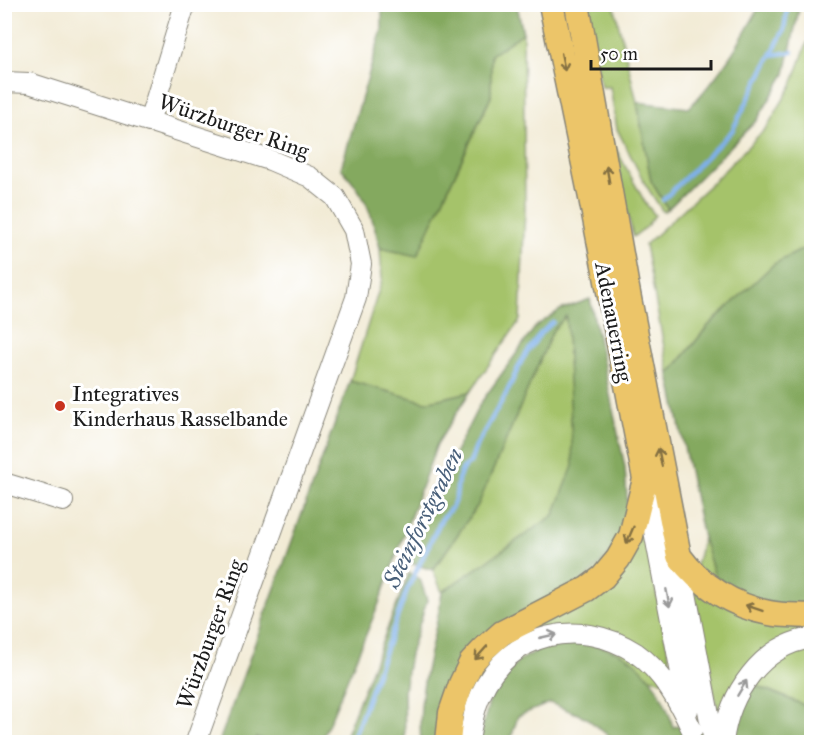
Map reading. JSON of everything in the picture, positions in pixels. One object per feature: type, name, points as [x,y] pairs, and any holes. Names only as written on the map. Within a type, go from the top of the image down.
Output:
[{"type":"main road","name":"Adenauerring","points":[[551,4],[609,240]]},
{"type":"main road","name":"Adenauerring","points":[[577,4],[645,479]]},
{"type":"main road","name":"Adenauerring","points":[[619,296],[679,556]]},
{"type":"main road","points":[[448,742],[451,713],[471,663],[502,633],[587,589],[603,577],[618,559],[631,536],[645,479]]},
{"type":"main road","points":[[679,556],[703,582],[728,598],[771,614],[812,616]]},
{"type":"street","points":[[149,122],[185,4]]},
{"type":"street","name":"Würzburger Ring","points":[[4,82],[29,83],[270,160],[310,177],[335,197],[354,230],[361,264],[356,298],[196,742]]},
{"type":"street","name":"Adenauerring","points":[[645,479],[685,637]]},
{"type":"street","points":[[4,483],[63,501]]},
{"type":"street","name":"Adenauerring","points":[[679,556],[685,637]]},
{"type":"street","points":[[469,742],[471,721],[481,693],[493,674],[511,655],[536,639],[563,633],[587,634],[613,642],[635,653],[662,679],[674,696],[693,736]]},
{"type":"street","points":[[685,637],[693,736]]},
{"type":"street","points":[[685,637],[714,742]]},
{"type":"street","points":[[723,742],[729,713],[739,690],[750,674],[768,657],[786,645],[812,638]]},
{"type":"green space","points":[[382,5],[517,5],[523,33],[491,55],[491,96],[417,256],[380,248],[367,205],[357,187],[341,168],[382,29]]},
{"type":"green space","points":[[585,5],[614,5],[637,102],[651,181],[668,209],[663,212],[645,184],[617,129],[610,87],[601,87]]},
{"type":"green space","points":[[760,5],[800,5],[785,74],[757,120],[668,209],[651,181],[637,102],[689,108],[729,59]]},
{"type":"green space","points":[[523,33],[525,209],[520,320],[470,392],[426,402],[350,381],[382,280],[380,248],[417,256],[491,97],[491,55]]},
{"type":"green space","points":[[807,43],[812,47],[811,245],[774,264],[708,326],[669,374],[645,245],[714,181],[767,127],[792,85]]},
{"type":"green space","points":[[612,142],[646,204],[655,215],[646,227],[633,237]]},
{"type":"green space","points":[[811,245],[811,605],[788,607],[739,595],[715,576],[703,538],[669,375],[708,326],[774,264]]},
{"type":"green space","points":[[590,299],[625,467],[628,514],[623,532],[607,557],[586,578],[505,623],[442,742],[421,742],[421,703],[442,592],[554,515],[573,466],[566,316],[553,330],[478,505],[433,570],[410,563],[445,472],[480,404],[536,326],[560,310]]},
{"type":"green space","points":[[566,315],[574,466],[554,515],[442,592],[433,570],[478,505],[553,330]]},
{"type":"green space","points":[[350,381],[426,402],[470,392],[437,444],[378,606],[321,742],[266,742],[257,737],[255,742],[219,742]]},
{"type":"green space","points":[[643,527],[675,684],[510,644],[499,645]]},
{"type":"green space","points":[[703,538],[715,576],[811,605],[811,708],[753,684],[719,719],[692,581]]},
{"type":"green space","points":[[409,573],[420,579],[427,600],[410,654],[404,690],[405,742],[343,742]]},
{"type":"green space","points":[[586,642],[629,658],[645,672],[667,707],[673,727],[719,719],[752,684],[811,708],[811,742],[616,742],[585,717],[550,703],[518,716],[510,742],[478,742],[491,696],[517,662],[548,644]]},
{"type":"waterway","name":"Steinforstgraben","points":[[663,200],[732,131],[784,30],[788,4]]},
{"type":"waterway","points":[[771,55],[792,52]]},
{"type":"waterway","name":"Steinforstgraben","points":[[352,742],[407,590],[441,520],[452,507],[456,497],[458,479],[463,468],[470,463],[476,446],[507,392],[522,360],[540,334],[553,322]]},
{"type":"place","name":"Integratives Kinderhaus Rasselbande","points":[[60,406]]}]
